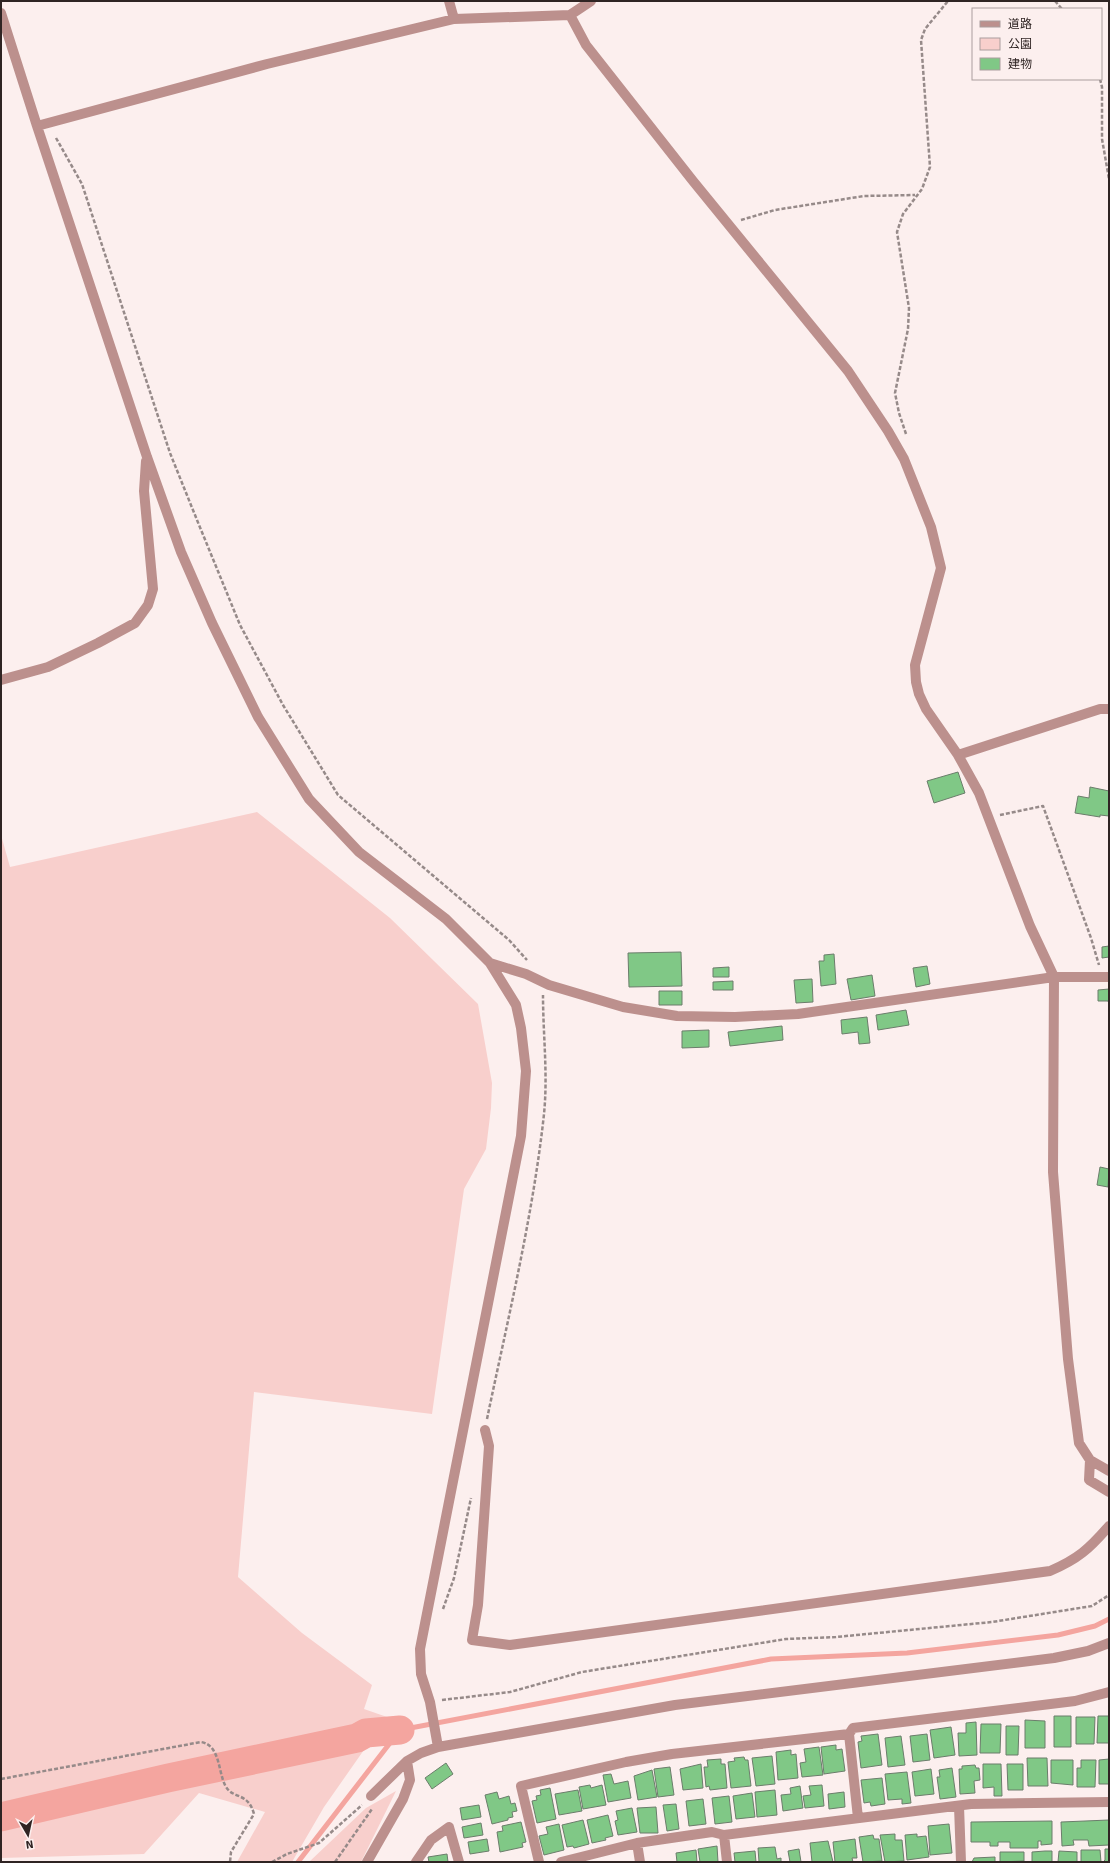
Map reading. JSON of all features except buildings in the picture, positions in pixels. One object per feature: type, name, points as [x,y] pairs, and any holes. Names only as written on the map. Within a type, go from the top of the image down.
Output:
[{"type":"street","points":[[449,1],[454,19]]},
{"type":"street","points":[[37,126],[266,64],[454,19],[570,15],[590,1]]},
{"type":"street","points":[[1,13],[147,457],[181,552],[212,623],[258,717],[309,799],[359,852],[446,919],[490,963],[516,1005],[526,1071],[521,1136],[420,1650],[421,1674],[432,1710],[438,1745]]},
{"type":"street","points":[[570,15],[586,45],[726,221],[848,370],[888,430],[904,459],[931,527],[941,568],[915,665],[916,682],[926,709],[958,754],[979,793],[1030,926],[1054,977],[1053,1172],[1068,1358],[1079,1444],[1090,1460],[1109,1471]]},
{"type":"street","points":[[1,680],[48,667],[98,644],[135,623],[148,605],[154,589],[144,491],[147,457]]},
{"type":"street","points":[[958,754],[1100,709],[1109,709]]},
{"type":"street","points":[[490,963],[526,974],[549,985],[623,1007],[677,1016],[736,1017],[798,1014],[1054,977],[1105,976]]},
{"type":"street","points":[[485,1430],[489,1446],[478,1605],[472,1640],[510,1645],[1050,1571],[1072,1561],[1089,1549],[1109,1526]]},
{"type":"street","points":[[1090,1460],[1089,1480],[1109,1492]]},
{"type":"street","points":[[371,1796],[407,1761],[438,1745],[675,1706],[1054,1658],[1088,1651],[1109,1643]]},
{"type":"street","points":[[858,1818],[849,1734],[853,1728],[1076,1701],[1109,1692]]},
{"type":"street","points":[[539,1862],[521,1786],[626,1762],[672,1754],[849,1734]]},
{"type":"street","points":[[367,1862],[403,1799],[410,1780],[407,1761]]},
{"type":"street","points":[[561,1862],[638,1842],[712,1832],[724,1834],[960,1806],[1109,1802]]},
{"type":"street","points":[[960,1806],[961,1862]]},
{"type":"street","points":[[416,1862],[432,1840],[449,1827],[459,1862]]},
{"type":"street","points":[[724,1834],[727,1862]]},
{"type":"street","points":[[638,1842],[640,1862]]},
{"type":"path","points":[[909,441],[899,413],[895,393],[908,329],[909,308],[897,232],[903,214],[922,189],[930,167],[921,40],[925,29],[948,1]]},
{"type":"path","points":[[1100,80],[1102,87],[1102,139],[1109,178]]},
{"type":"path","points":[[726,221],[746,219],[774,210],[864,196],[916,195]]},
{"type":"path","points":[[988,817],[1043,806],[1105,976]]},
{"type":"path","points":[[442,1700],[510,1692],[582,1672],[786,1639],[836,1637],[999,1620],[1092,1606],[1109,1595]]},
{"type":"path","points":[[1,1779],[201,1742],[208,1743],[214,1749],[226,1787],[235,1794],[245,1798],[252,1805],[254,1814],[231,1852],[230,1862]]},
{"type":"path","points":[[272,1862],[287,1854],[320,1843],[371,1796]]},
{"type":"green space","points":[[257,812],[390,918],[478,1004],[492,1083],[491,1108],[486,1149],[464,1189],[432,1414],[254,1392],[238,1577],[302,1633],[372,1685],[364,1709],[387,1717],[324,1807],[292,1862],[237,1862],[265,1812],[199,1793],[144,1854],[1,1858],[1,835],[10,867]]},
{"type":"green space","points":[[396,1791],[361,1862],[309,1862],[366,1808]]},
{"type":"waterway","points":[[298,1862],[400,1730],[771,1659],[907,1653],[1058,1635],[1095,1626],[1109,1619]]},
{"type":"waterway","points":[[1,1817],[168,1778],[357,1738],[366,1733],[400,1730]]}]
